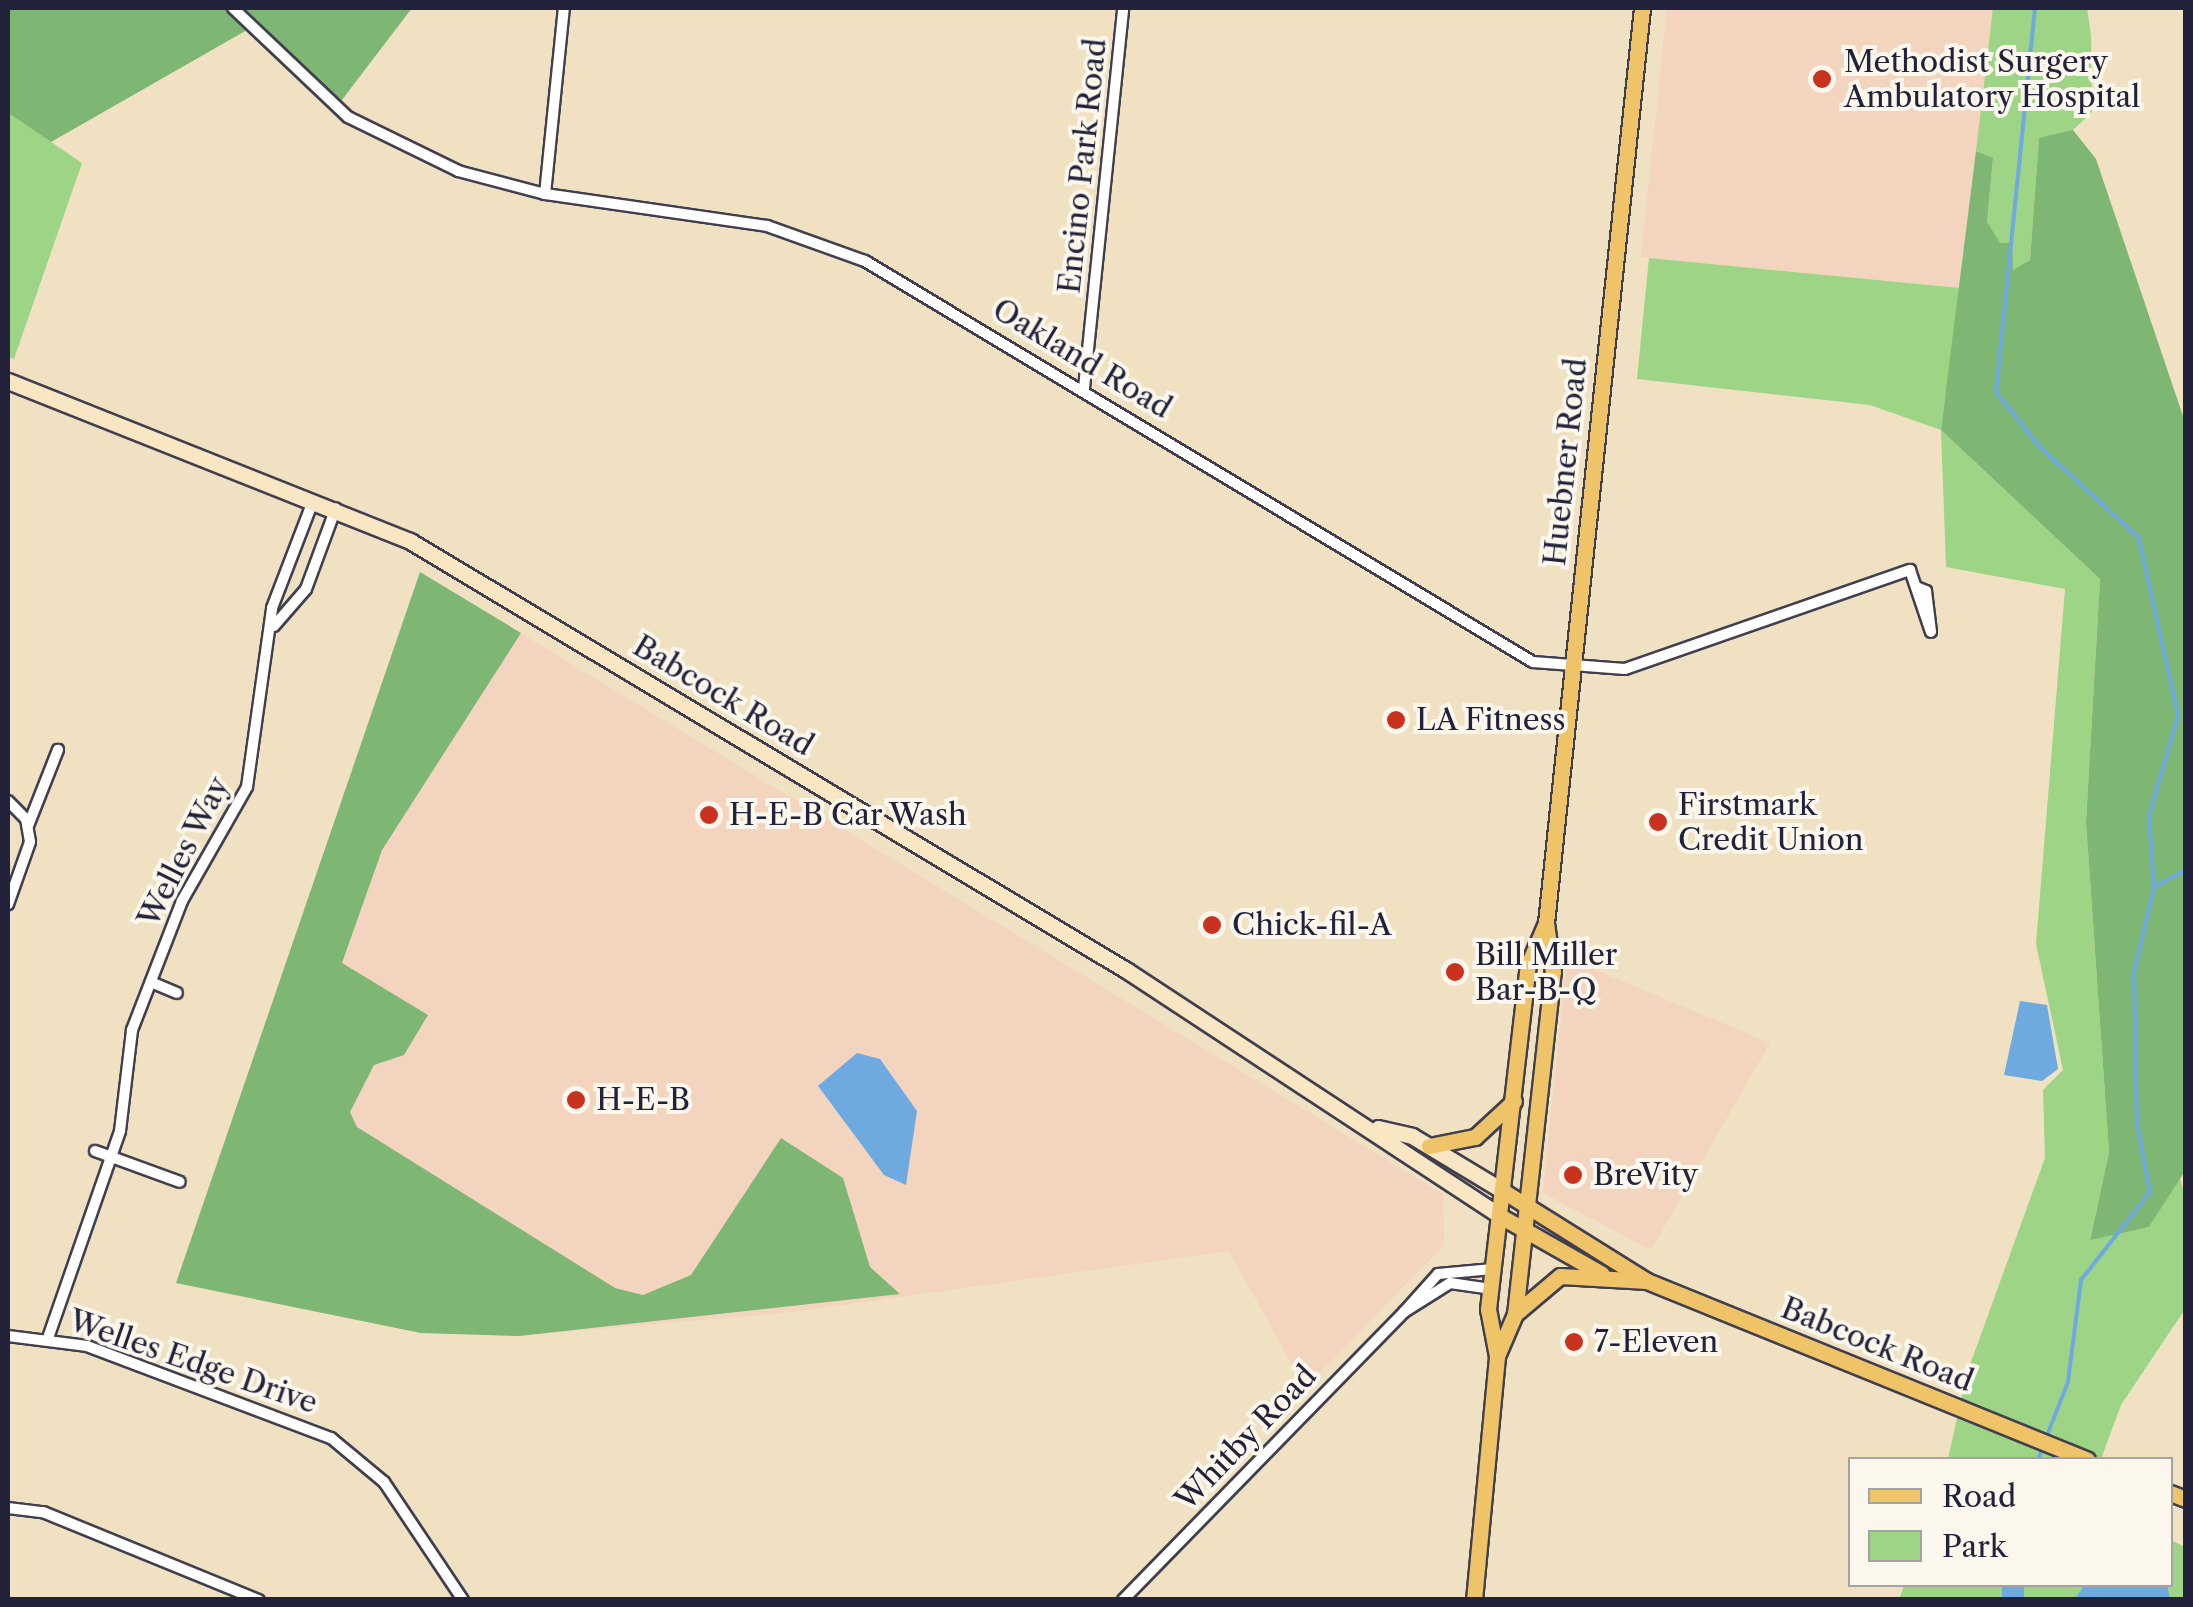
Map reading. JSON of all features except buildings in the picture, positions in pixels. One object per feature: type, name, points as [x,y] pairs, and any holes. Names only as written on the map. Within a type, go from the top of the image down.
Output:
[{"type":"main road","name":"Huebner Road","points":[[1498,1356],[1515,1314],[1554,972],[1546,923],[1642,8]]},
{"type":"main road","name":"Babcock Road","points":[[8,381],[314,498],[534,614],[1376,1128],[1525,1231],[1610,1278],[1647,1280]]},
{"type":"main road","name":"Huebner Road","points":[[1474,1600],[1498,1356],[1490,1290],[1528,965],[1546,923]]},
{"type":"main road","points":[[1429,1146],[1474,1136],[1514,1101]]},
{"type":"main road","name":"Babcock Road","points":[[1376,1128],[1429,1146],[1647,1280],[2080,1457]]},
{"type":"main road","points":[[1515,1314],[1560,1276],[1610,1278]]},
{"type":"street","name":"Oakland Road","points":[[232,8],[348,117],[458,171],[545,194],[802,235],[912,286],[1533,662],[1571,671],[1625,669],[1910,570],[1916,586]]},
{"type":"street","points":[[545,194],[564,8]]},
{"type":"street","name":"Encino Park Road","points":[[1084,388],[1123,8]]},
{"type":"street","name":"Welles Way","points":[[48,1338],[112,1158],[128,1045],[182,901],[240,806],[274,626],[272,608],[314,498]]},
{"type":"street","name":"Welles Way","points":[[274,626],[306,589],[336,508]]},
{"type":"street","points":[[8,904],[28,826],[58,750]]},
{"type":"street","points":[[8,801],[28,826]]},
{"type":"street","points":[[151,982],[177,993]]},
{"type":"street","points":[[95,1151],[180,1182]]},
{"type":"street","name":"Whitby Road","points":[[1123,1600],[1438,1274],[1493,1269]]},
{"type":"street","name":"Whitby Road","points":[[1404,1312],[1450,1283],[1490,1290]]},
{"type":"street","name":"Welles Edge Drive","points":[[8,1336],[48,1338],[331,1438],[384,1482],[463,1600]]},
{"type":"street","points":[[8,1508],[113,1538],[258,1600]]},
{"type":"shaded area","name":"Methodist Surgery Ambulatory Hospital","points":[[1667,8],[1993,8],[1960,288],[1641,257]]},
{"type":"shaded area","points":[[420,572],[1443,1194],[1444,1245],[1305,1388],[1229,1251],[785,1313],[519,1336],[421,1333],[176,1283]]},
{"type":"shaded area","points":[[1567,958],[1770,1043],[1651,1250],[1543,1193]]},
{"type":"green space","points":[[8,8],[412,8],[338,105],[254,26],[51,142],[8,113]]},
{"type":"green space","points":[[1993,8],[2087,8],[2091,36],[2092,112],[2073,130],[2039,139],[2030,260],[2012,271],[1987,222],[1993,158],[1976,151]]},
{"type":"green space","points":[[8,113],[82,163],[14,359],[8,357]]},
{"type":"green space","points":[[2073,130],[2096,159],[2186,425],[2185,1171],[2149,1227],[2090,1240],[2109,1152],[2086,822],[2100,579],[1941,430],[1976,151],[1993,158],[1987,222],[2000,243],[2012,243],[2013,270],[2030,260],[2039,138]]},
{"type":"green space","points":[[1649,258],[1960,288],[1941,430],[1870,405],[1637,379]]},
{"type":"green space","points":[[1941,430],[2100,579],[2086,822],[2109,1152],[2090,1239],[2149,1227],[2180,1178],[2186,1200],[2185,1309],[2121,1405],[2102,1457],[1948,1457],[1967,1373],[2045,1158],[2043,1090],[2063,1070],[2036,944],[2065,589],[1946,567]]},
{"type":"green space","points":[[420,572],[521,633],[382,850],[342,963],[428,1015],[404,1055],[374,1065],[350,1112],[357,1127],[615,1288],[643,1295],[691,1275],[781,1138],[843,1178],[870,1267],[900,1294],[519,1336],[421,1333],[176,1283]]},
{"type":"green space","points":[[2173,1541],[2185,1547],[2185,1599],[1899,1600],[1903,1587],[2173,1587]]},
{"type":"water","points":[[2020,1001],[2047,1005],[2058,1069],[2042,1081],[2004,1075]]},
{"type":"water","points":[[857,1053],[880,1059],[917,1111],[906,1185],[884,1175],[818,1086]]},
{"type":"water","points":[[2083,1587],[2167,1587],[2170,1599],[2075,1599]]},
{"type":"waterway","points":[[2035,8],[1996,392],[2039,446],[2139,538],[2178,716],[2149,816],[2154,887],[2134,972],[2137,1124],[2150,1192],[2081,1280],[2068,1382],[2046,1438]]},
{"type":"waterway","points":[[2154,887],[2186,870]]},
{"type":"waterway","points":[[2039,1457],[2043,1447]]},
{"type":"waterway","points":[[2013,1587],[2013,1600]]},
{"type":"place","name":"Methodist Surgery Ambulatory Hospital","points":[[1822,79]]},
{"type":"place","name":"LA Fitness","points":[[1396,720]]},
{"type":"place","name":"H-E-B Car Wash","points":[[709,815]]},
{"type":"place","name":"Firstmark Credit Union","points":[[1658,822]]},
{"type":"place","name":"Chick-fil-A","points":[[1212,925]]},
{"type":"place","name":"Bill Miller Bar-B-Q","points":[[1455,972]]},
{"type":"place","name":"H-E-B","points":[[576,1100]]},
{"type":"place","name":"BreVity","points":[[1573,1175]]},
{"type":"place","name":"7-Eleven","points":[[1574,1342]]}]
